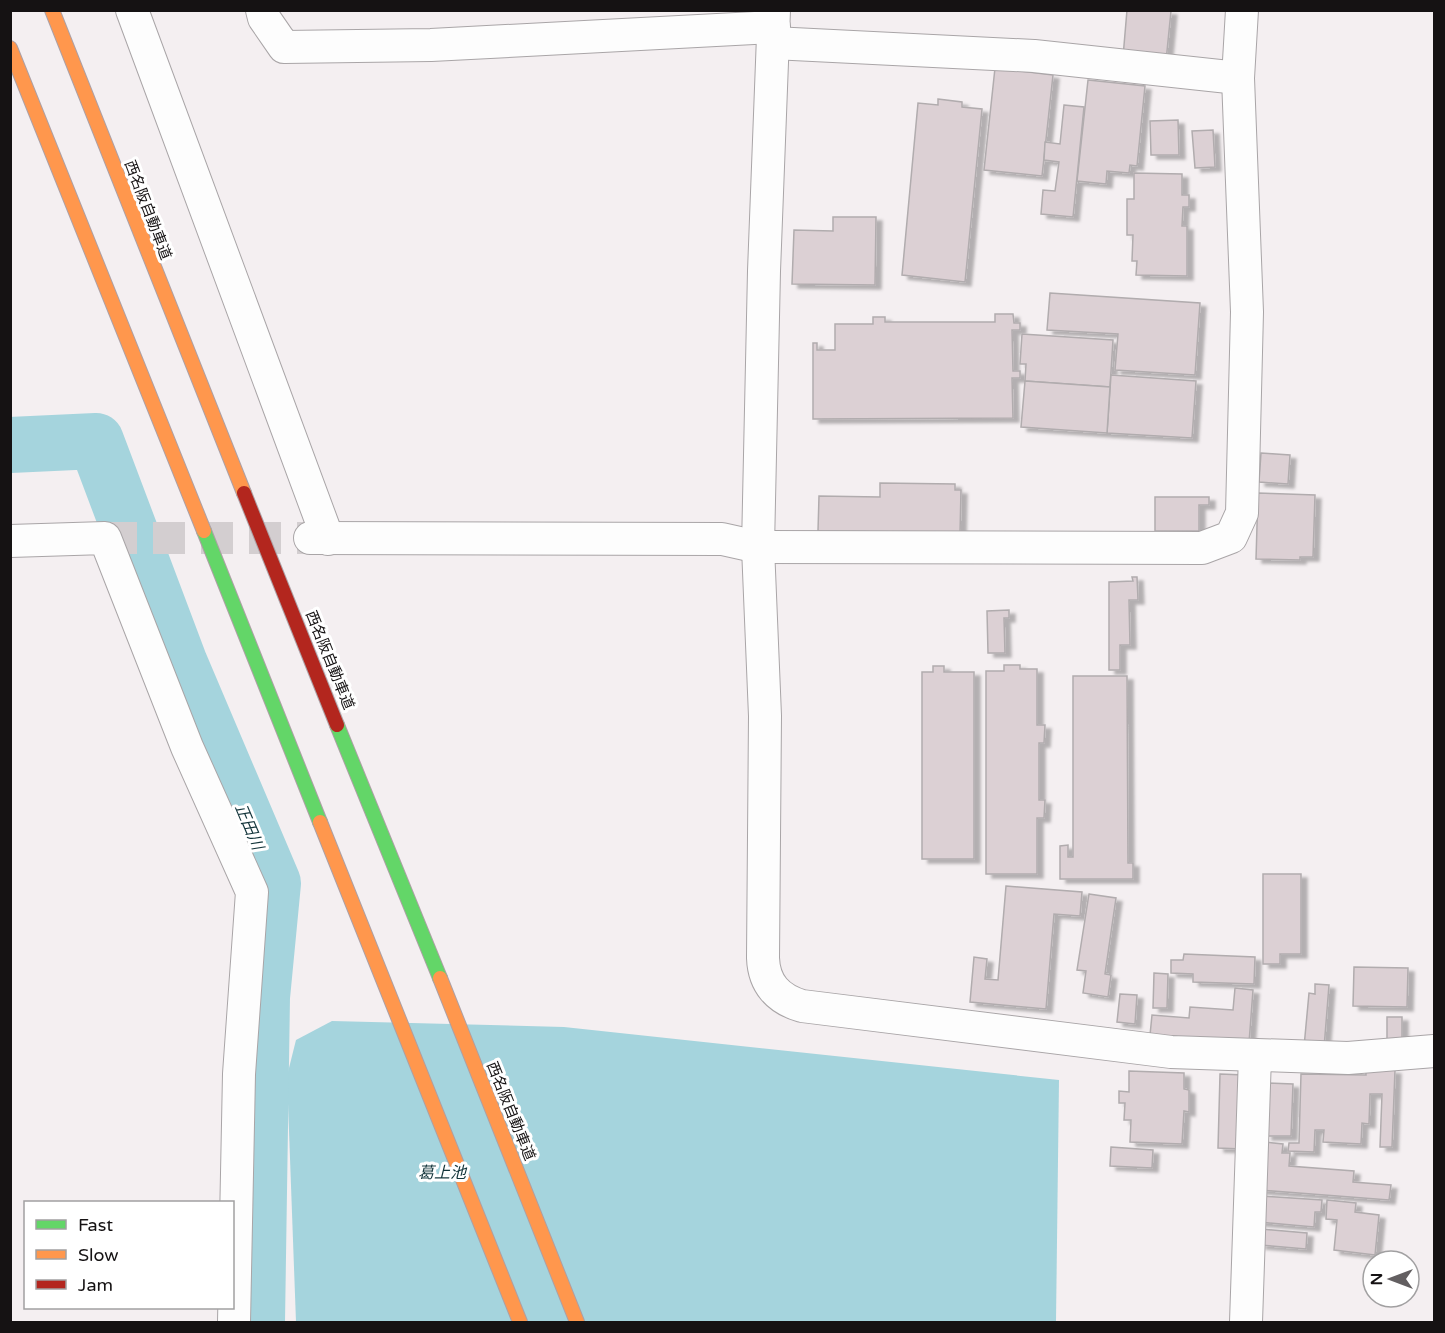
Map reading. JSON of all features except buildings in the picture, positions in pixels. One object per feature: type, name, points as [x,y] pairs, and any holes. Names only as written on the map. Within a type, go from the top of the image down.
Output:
[{"type":"highway","name":"西名阪自動車道","points":[[52,10],[197,378],[413,907],[577,1323]]},
{"type":"highway","points":[[10,48],[520,1323]]},
{"type":"highway","points":[[10,79],[95,258]]},
{"type":"street","points":[[132,10],[319,538],[722,539],[758,547],[1202,548],[1231,537],[1242,513],[1247,312],[1238,78],[1242,10]]},
{"type":"street","points":[[262,10],[264,18],[284,47],[431,45],[774,27],[1238,78]]},
{"type":"street","points":[[774,27],[764,271],[758,547],[765,716],[764,969],[772,988],[781,997],[802,1006],[1171,1052],[1348,1058],[1434,1051]]},
{"type":"street","points":[[10,541],[105,538],[187,747],[252,892],[238,1074],[234,1323]]},
{"type":"street","points":[[1246,1323],[1255,1056]]},
{"type":"water","name":"葛上池","points":[[332,1021],[564,1027],[1059,1080],[1056,1322],[296,1322],[287,1076],[296,1040]]},
{"type":"waterway","name":"正田川","points":[[10,445],[96,441],[180,664],[273,883],[262,997],[257,1322]]},
{"type":"tunnel","points":[[105,538],[310,538]]},
{"type":"traffic: fast","points":[[204,531],[320,822]]},
{"type":"traffic: fast","points":[[337,725],[440,978]]},
{"type":"traffic: slow","points":[[52,10],[244,493]]},
{"type":"traffic: slow","points":[[10,48],[204,531]]},
{"type":"traffic: slow","points":[[320,822],[520,1322]]},
{"type":"traffic: slow","points":[[440,978],[577,1322]]},
{"type":"traffic: jam","points":[[244,493],[337,725]]}]
